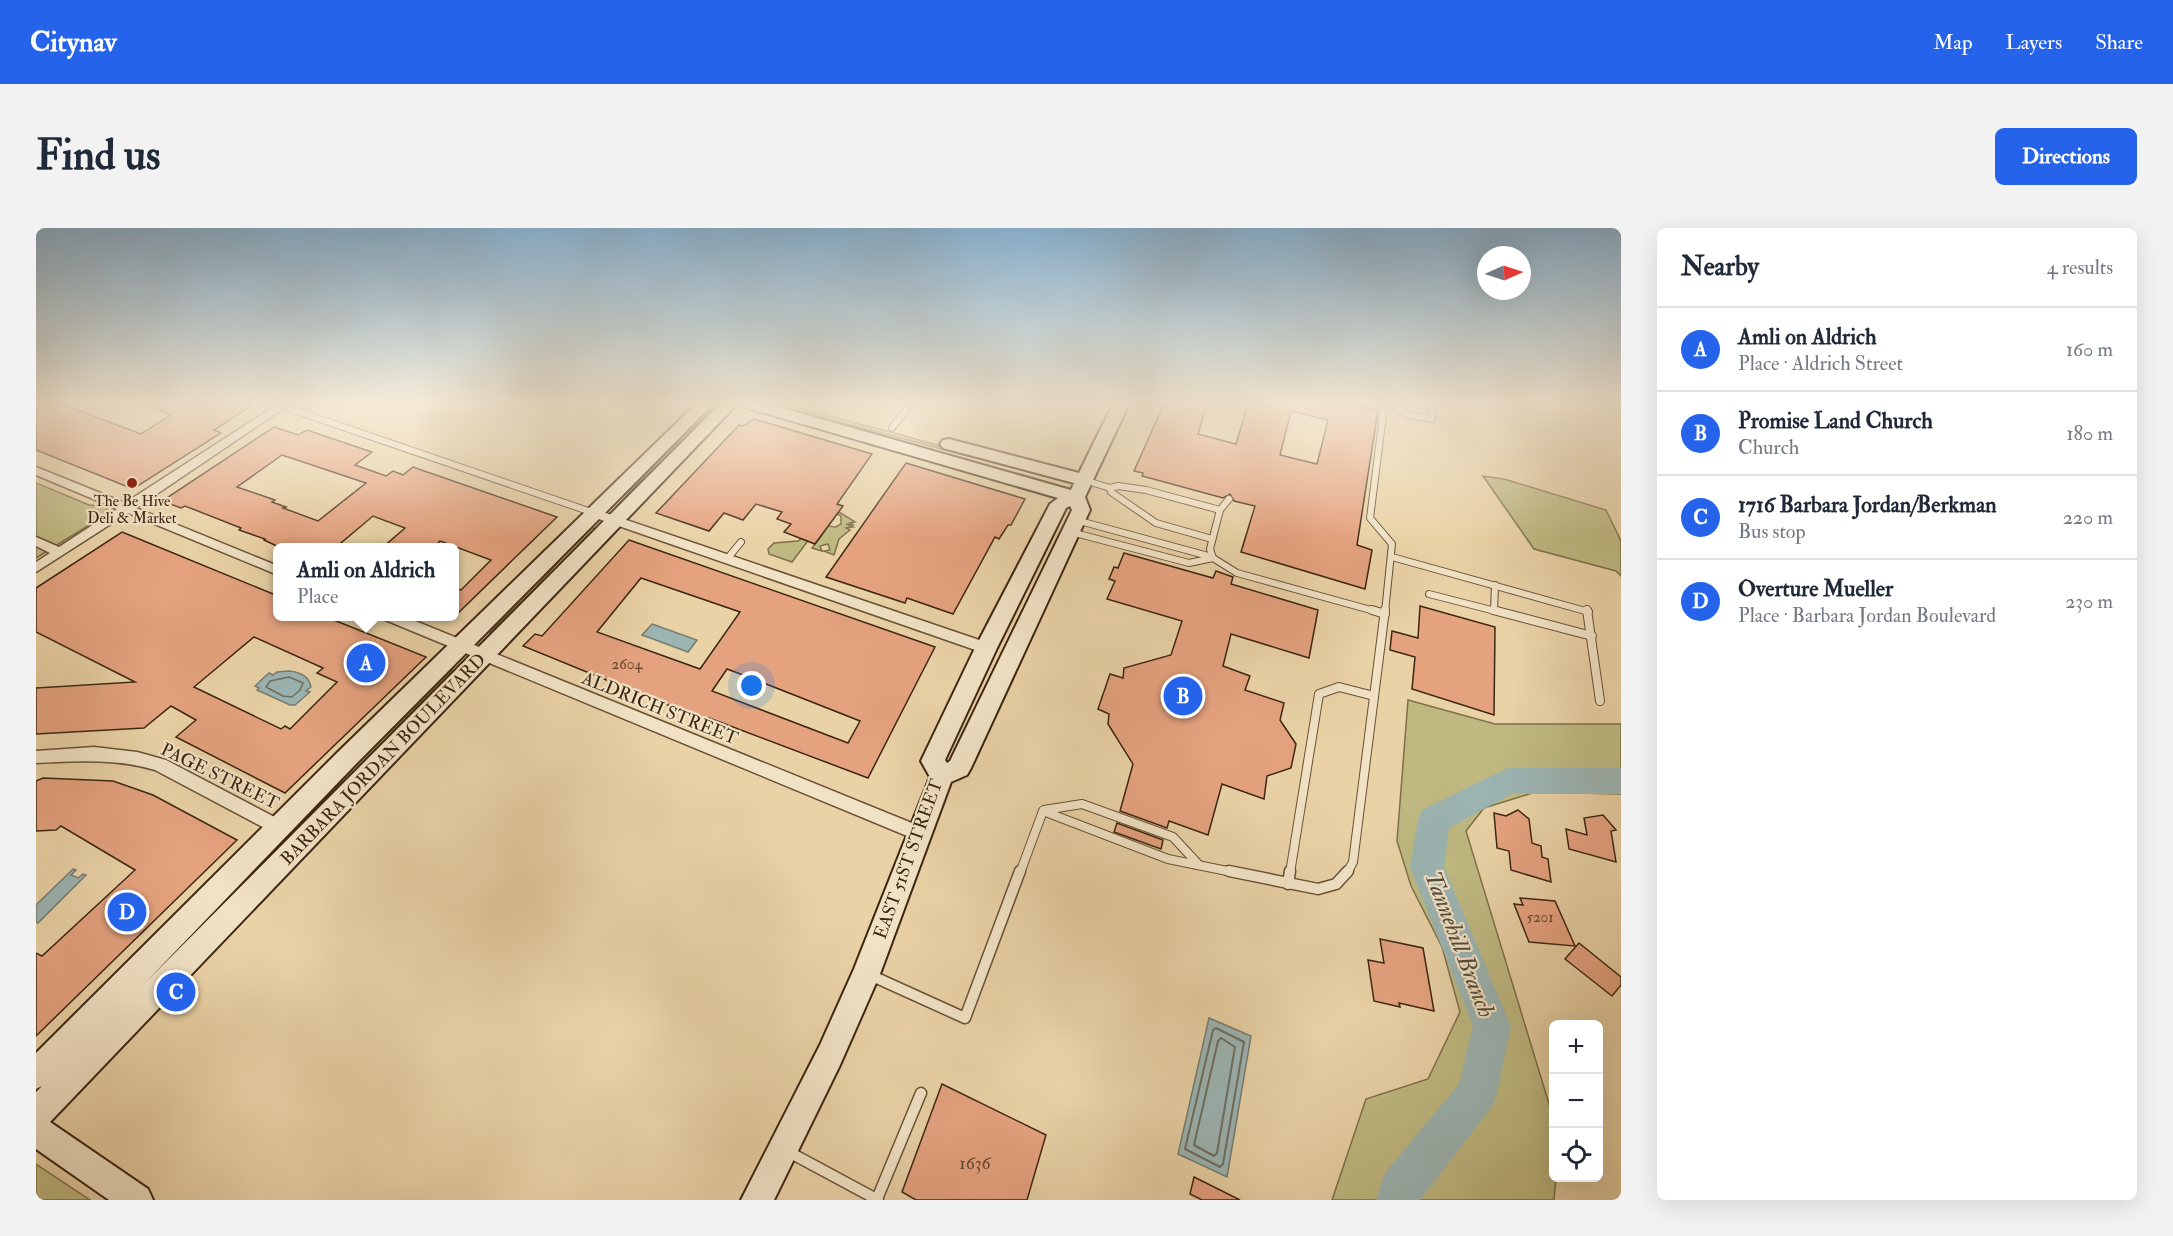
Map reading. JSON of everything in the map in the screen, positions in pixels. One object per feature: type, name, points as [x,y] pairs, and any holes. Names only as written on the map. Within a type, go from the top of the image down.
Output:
[{"type":"street","points":[[36,568],[216,449]]},
{"type":"street","name":"BARBARA JORDAN BOULEVARD","points":[[36,1074],[278,827],[659,449]]},
{"type":"street","name":"BARBARA JORDAN BOULEVARD","points":[[36,1114],[685,449]]},
{"type":"street","points":[[928,449],[1080,488]]},
{"type":"street","points":[[959,449],[1080,488]]},
{"type":"street","name":"EAST 51ST STREET","points":[[942,776],[933,761],[986,648],[1059,504],[1080,488],[1099,449]]},
{"type":"street","points":[[36,471],[273,568]]},
{"type":"street","name":"EAST 51ST STREET","points":[[757,1200],[830,1054],[866,974],[918,833],[942,776],[959,768],[1081,510],[1080,488]]},
{"type":"street","points":[[594,513],[986,648]]},
{"type":"street","points":[[36,541],[60,552]]},
{"type":"street","name":"ALDRICH STREET","points":[[400,621],[483,657],[918,833]]},
{"type":"street","name":"PAGE STREET","points":[[36,757],[94,753],[137,758],[160,765],[278,827]]},
{"type":"street","points":[[36,1131],[137,1200]]},
{"type":"lane","points":[[411,449],[594,513]]},
{"type":"lane","points":[[1043,811],[1168,859],[1200,866],[1318,889],[1335,886],[1346,876],[1353,862],[1392,557],[1392,544],[1370,518],[1379,449]]},
{"type":"lane","points":[[1080,488],[1110,488],[1116,484],[1220,510]]},
{"type":"lane","points":[[1110,488],[1110,492],[1149,520],[1212,540]]},
{"type":"lane","points":[[1213,558],[1210,549],[1220,510],[1229,499]]},
{"type":"lane","points":[[1073,526],[1213,558],[1237,573],[1385,614]]},
{"type":"lane","points":[[1073,526],[1189,563],[1213,558]]},
{"type":"lane","points":[[727,559],[741,542]]},
{"type":"lane","points":[[1392,557],[1589,611],[1600,701]]},
{"type":"lane","points":[[1494,611],[1496,585]]},
{"type":"lane","points":[[1429,594],[1592,636]]},
{"type":"lane","points":[[1288,884],[1319,694],[1324,690],[1348,687],[1374,696]]},
{"type":"lane","points":[[1043,811],[1082,804],[1173,837],[1200,866]]},
{"type":"lane","points":[[866,974],[902,988],[964,1018],[1043,811]]},
{"type":"lane","points":[[783,1148],[877,1200],[921,1093]]},
{"type":"shaded area","points":[[670,449],[673,449],[660,466],[616,507]]},
{"type":"shaded area","points":[[944,449],[952,449],[1045,476]]},
{"type":"shaded area","points":[[1483,476],[1504,479],[1606,510],[1621,541],[1621,576],[1616,571],[1534,549]]},
{"type":"shaded area","points":[[36,483],[89,505],[105,507],[108,510],[107,514],[36,558]]},
{"type":"shaded area","points":[[839,512],[855,522],[850,523],[854,525],[846,524],[853,527],[846,528],[850,530],[839,539],[834,555],[824,551],[830,550],[828,544],[820,546],[822,551],[812,548],[828,526],[836,527],[841,524],[841,516],[837,514]]},
{"type":"shaded area","points":[[819,526],[792,562],[769,554],[768,549],[774,543],[798,541]]},
{"type":"shaded area","points":[[589,527],[597,529],[490,635],[490,632],[535,588]]},
{"type":"shaded area","points":[[453,666],[452,670],[391,733],[341,790],[52,1074],[238,879]]},
{"type":"shaded area","points":[[1408,700],[1495,724],[1621,724],[1621,794],[1536,792],[1484,808],[1466,831],[1549,1104],[1549,1182],[1556,1182],[1554,1200],[1332,1200],[1366,1099],[1428,1079],[1460,1012],[1442,947],[1411,886],[1397,841]]},
{"type":"shaded area","points":[[36,1164],[90,1200],[36,1200]]},
{"type":"water","points":[[652,624],[697,640],[688,652],[642,635]]},
{"type":"water","points":[[289,671],[303,675],[311,687],[306,691],[310,692],[295,705],[290,705],[257,690],[259,688],[255,686],[269,673],[273,675],[277,672]]},
{"type":"water","points":[[73,869],[76,870],[71,875],[78,878],[83,874],[86,875],[38,923],[36,922],[36,905]]},
{"type":"water","points":[[1209,1018],[1251,1036],[1227,1177],[1178,1154]]},
{"type":"building","points":[[36,449],[195,449],[133,489]]},
{"type":"building","points":[[240,449],[364,449],[372,452],[355,465],[386,476],[393,471],[403,475],[413,467],[557,517],[459,612],[459,589],[491,560],[459,548],[459,543],[440,541],[438,543],[388,543],[405,528],[373,516],[341,543],[273,544],[239,530],[241,528],[185,506],[181,508],[162,501]],"holes":[[[282,455],[366,483],[318,521],[283,508],[286,507],[272,502],[275,500],[237,487]]]},
{"type":"building","points":[[716,449],[856,449],[872,454],[837,504],[843,506],[815,544],[784,532],[791,524],[777,519],[782,512],[756,504],[743,520],[724,513],[709,531],[656,513]]},
{"type":"building","points":[[1144,449],[1281,449],[1280,455],[1317,464],[1321,449],[1372,449],[1357,545],[1372,550],[1365,589],[1241,552],[1255,506],[1234,501],[1230,494],[1223,498],[1142,476],[1143,473],[1134,471]]},
{"type":"building","points":[[906,463],[1025,499],[1011,525],[1008,525],[999,539],[995,537],[953,614],[907,598],[905,603],[826,577]]},
{"type":"building","points":[[122,532],[273,594],[273,621],[336,621],[426,657],[285,793],[176,737],[196,720],[171,706],[144,728],[36,734],[36,688],[135,682],[36,632],[36,588]],"holes":[[[254,637],[323,668],[317,673],[337,682],[290,729],[285,726],[281,729],[194,687]]]},
{"type":"building","points":[[629,540],[935,647],[868,778],[709,718],[707,721],[523,646],[535,634],[542,636]],"holes":[[[641,578],[740,612],[700,669],[597,632]],[[727,669],[751,678],[860,721],[848,743],[712,691]]]},
{"type":"building","points":[[1124,553],[1213,578],[1216,571],[1233,577],[1231,584],[1318,610],[1309,658],[1231,634],[1223,666],[1250,676],[1245,690],[1284,703],[1280,720],[1296,744],[1291,768],[1267,776],[1264,799],[1222,784],[1208,835],[1169,821],[1167,828],[1120,811],[1133,764],[1108,724],[1109,714],[1098,709],[1110,674],[1123,678],[1124,668],[1171,655],[1182,621],[1107,599],[1115,581],[1109,579],[1114,567],[1118,568]]},
{"type":"building","points":[[1420,606],[1495,627],[1494,715],[1412,689],[1415,657],[1390,650],[1392,631],[1418,638]]},
{"type":"building","points":[[43,778],[113,781],[153,795],[237,840],[36,1036],[36,953],[42,956],[135,870],[61,826],[56,830],[36,831],[36,781]]},
{"type":"building","points":[[1518,810],[1529,819],[1532,843],[1541,846],[1542,857],[1548,859],[1551,882],[1511,870],[1509,851],[1497,848],[1494,813],[1506,816]]},
{"type":"building","points":[[1603,815],[1616,830],[1611,831],[1616,862],[1569,849],[1566,829],[1587,835],[1584,818]]},
{"type":"building","points":[[1117,823],[1163,840],[1161,849],[1114,832]]},
{"type":"building","points":[[1520,898],[1555,901],[1575,946],[1529,942],[1514,904],[1523,905]]},
{"type":"building","points":[[1380,939],[1423,948],[1434,1011],[1399,1003],[1400,1007],[1374,1001],[1368,960],[1384,963]]},
{"type":"building","points":[[1579,943],[1621,977],[1621,985],[1612,996],[1565,959]]},
{"type":"building","points":[[942,1084],[1046,1135],[1027,1200],[916,1200],[902,1192]]},
{"type":"building","points":[[1194,1177],[1240,1200],[1202,1200],[1190,1194]]},
{"type":"waterway","name":"Tannehill Branch","points":[[1398,1200],[1400,1188],[1477,1094],[1492,1026],[1427,867],[1434,820],[1508,781],[1621,781]]},
{"type":"place","name":"The Be Hive Deli & Market","points":[[132,483]]},
{"type":"place","name":"Amli on Aldrich","points":[[366,663]]},
{"type":"place","name":"Promise Land Church","points":[[1183,696]]},
{"type":"place","name":"Overture Mueller","points":[[127,912]]},
{"type":"place","name":"1716 Barbara Jordan/Berkman","points":[[176,992]]}]
